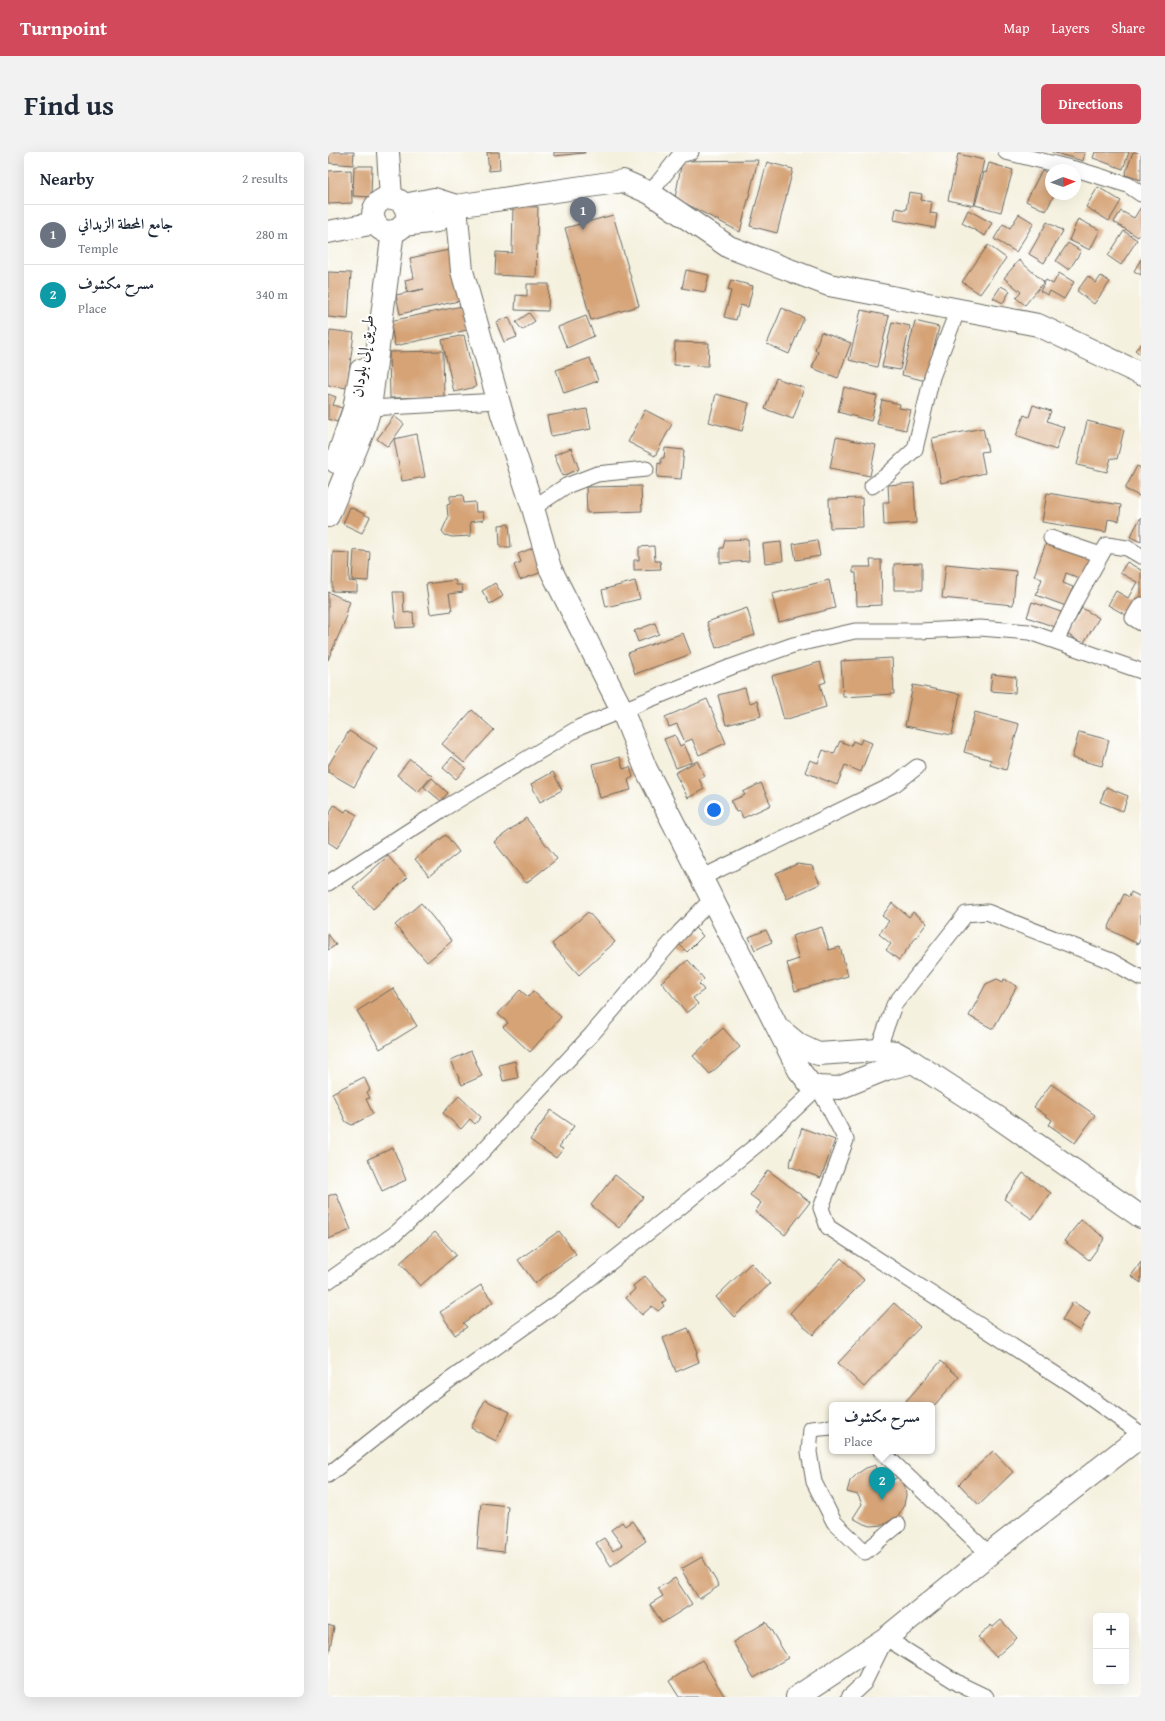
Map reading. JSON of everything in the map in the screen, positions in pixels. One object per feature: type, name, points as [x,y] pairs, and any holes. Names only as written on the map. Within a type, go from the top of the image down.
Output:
[{"type":"street","points":[[328,516],[363,432],[370,408],[389,217],[388,152]]},
{"type":"street","points":[[650,193],[680,155],[691,152]]},
{"type":"street","points":[[1006,152],[1121,182],[1141,194]]},
{"type":"street","points":[[328,220],[389,217],[437,220],[456,206],[623,181],[650,193],[729,247],[829,285],[1038,325],[1141,374]]},
{"type":"street","points":[[456,206],[462,271],[498,401],[533,508],[550,568],[622,710],[646,769],[711,900],[799,1070],[810,1084],[818,1087],[839,1088],[886,1069],[913,1062]]},
{"type":"street","points":[[328,232],[389,217]]},
{"type":"street","name":"طريق إلى بلودان","points":[[328,479],[339,456],[354,409],[364,354],[376,246],[389,217]]},
{"type":"street","points":[[872,486],[887,475],[916,449],[932,377],[958,310]]},
{"type":"street","points":[[370,408],[498,401]]},
{"type":"street","points":[[533,508],[566,486],[596,474],[646,469]]},
{"type":"street","points":[[1050,538],[1100,555]]},
{"type":"street","points":[[1056,641],[1076,598],[1107,544],[1127,548],[1141,556]]},
{"type":"street","points":[[1141,604],[1133,618],[1141,622]]},
{"type":"street","points":[[328,883],[443,809],[574,732],[622,710],[731,667],[793,645],[855,631],[920,631],[980,628],[1029,632],[1141,671]]},
{"type":"street","points":[[701,878],[895,784],[917,767]]},
{"type":"street","points":[[328,1281],[396,1233],[466,1169],[592,1034],[680,932],[711,900]]},
{"type":"street","points":[[878,1050],[894,1005],[966,914],[987,912],[1111,961],[1141,978]]},
{"type":"street","points":[[779,1029],[800,1045],[818,1054],[878,1050],[895,1052],[993,1114],[1141,1217]]},
{"type":"street","points":[[797,1697],[886,1638],[989,1554],[1141,1435],[1072,1385],[828,1227],[821,1208],[846,1140],[818,1087]]},
{"type":"street","points":[[328,1475],[426,1397],[569,1295],[673,1213],[759,1143],[818,1087]]},
{"type":"street","points":[[829,1427],[811,1429],[809,1452],[814,1482],[834,1522],[865,1552],[898,1525]]},
{"type":"street","points":[[885,1454],[989,1554]]},
{"type":"street","points":[[849,1697],[864,1684],[886,1638]]},
{"type":"street","points":[[886,1638],[961,1684],[986,1697]]},
{"type":"building","points":[[329,152],[354,152],[353,165],[329,163]]},
{"type":"building","points":[[487,152],[499,152],[500,170],[489,171]]},
{"type":"building","points":[[554,152],[585,152],[585,153],[554,156]]},
{"type":"building","points":[[1052,152],[1085,152],[1083,161]]},
{"type":"building","points":[[1095,152],[1129,152],[1123,169],[1093,158]]},
{"type":"building","points":[[1133,152],[1141,152],[1141,180],[1125,175]]},
{"type":"building","points":[[958,154],[984,160],[974,206],[948,200]]},
{"type":"building","points":[[758,160],[740,232],[675,198],[682,161]]},
{"type":"building","points":[[767,162],[793,169],[777,233],[750,226]]},
{"type":"building","points":[[989,163],[1013,170],[1001,212],[975,205],[984,172],[986,173]]},
{"type":"building","points":[[354,166],[372,166],[371,197],[353,196]]},
{"type":"building","points":[[351,170],[352,203],[328,204],[328,171]]},
{"type":"building","points":[[1042,170],[1045,172],[1045,200],[1052,200],[1046,211],[1026,201]]},
{"type":"building","points":[[1098,187],[1121,201],[1109,221],[1086,207]]},
{"type":"building","points":[[909,192],[922,194],[921,200],[932,202],[930,213],[937,214],[935,228],[894,220],[896,208],[906,210]]},
{"type":"building","points":[[513,206],[538,207],[536,277],[495,275],[496,252],[512,253]]},
{"type":"building","points":[[1141,207],[1141,232],[1138,237],[1114,222],[1121,211],[1134,218]]},
{"type":"building","points":[[968,210],[992,223],[985,236],[962,223]]},
{"type":"building","points":[[1019,214],[1034,223],[1016,252],[994,239],[1003,224],[1010,228]]},
{"type":"building","points":[[613,215],[639,306],[591,320],[565,228]]},
{"type":"building","points":[[1078,219],[1100,230],[1090,250],[1069,240]]},
{"type":"building","points":[[1047,222],[1063,231],[1044,263],[1029,254]]},
{"type":"building","points":[[1124,231],[1137,240],[1121,265],[1108,256]]},
{"type":"building","points":[[1068,243],[1081,251],[1069,270],[1056,261]]},
{"type":"building","points":[[988,245],[1006,258],[980,294],[962,282]]},
{"type":"building","points":[[449,250],[463,300],[400,314],[396,295],[424,289],[407,292],[405,280],[414,278],[410,258]]},
{"type":"building","points":[[1141,259],[1141,275],[1134,271]]},
{"type":"building","points":[[1019,260],[1044,282],[1025,305],[1016,298],[1021,292],[1004,278]]},
{"type":"building","points":[[686,270],[709,275],[705,292],[682,288]]},
{"type":"building","points":[[328,272],[351,273],[348,319],[328,317]]},
{"type":"building","points":[[1059,273],[1074,282],[1064,299],[1050,291],[1048,295],[1040,291],[1046,280],[1053,284]]},
{"type":"building","points":[[1088,276],[1096,283],[1101,276],[1110,282],[1094,304],[1077,291]]},
{"type":"building","points":[[731,280],[753,286],[748,307],[740,305],[736,320],[724,317],[731,291],[728,290]]},
{"type":"building","points":[[527,284],[549,284],[548,311],[515,310],[516,295],[527,296]]},
{"type":"building","points":[[1001,286],[1010,291],[1003,303],[993,298]]},
{"type":"building","points":[[462,306],[467,330],[395,346],[390,321]]},
{"type":"building","points":[[782,308],[804,318],[789,354],[767,344]]},
{"type":"building","points":[[861,310],[889,316],[877,367],[849,360]]},
{"type":"building","points":[[529,313],[535,321],[522,330],[516,322]]},
{"type":"building","points":[[586,316],[594,336],[567,348],[558,327]]},
{"type":"building","points":[[509,317],[517,337],[504,342],[496,322]]},
{"type":"building","points":[[915,321],[939,327],[926,381],[902,375]]},
{"type":"building","points":[[892,322],[910,326],[900,370],[882,367]]},
{"type":"building","points":[[330,330],[354,333],[347,388],[328,385],[328,348]]},
{"type":"building","points":[[821,332],[851,343],[838,378],[812,368],[818,352],[815,350]]},
{"type":"building","points":[[464,335],[476,387],[454,392],[442,340]]},
{"type":"building","points":[[675,342],[709,343],[708,366],[674,365]]},
{"type":"building","points":[[1141,344],[1141,355],[1135,350]]},
{"type":"building","points":[[443,351],[444,397],[390,398],[389,352]]},
{"type":"building","points":[[590,358],[598,381],[564,393],[556,370]]},
{"type":"building","points":[[776,378],[804,388],[793,419],[765,409]]},
{"type":"building","points":[[844,387],[877,396],[871,421],[838,412]]},
{"type":"building","points":[[328,394],[336,397],[333,405],[342,408],[337,422],[328,419]]},
{"type":"building","points":[[716,394],[749,403],[742,431],[709,422]]},
{"type":"building","points":[[882,400],[900,404],[899,408],[911,410],[906,430],[877,424]]},
{"type":"building","points":[[1033,405],[1051,411],[1047,421],[1064,427],[1056,450],[1016,436],[1024,415],[1029,417]]},
{"type":"building","points":[[587,409],[591,429],[551,436],[547,416]]},
{"type":"building","points":[[645,410],[672,424],[655,456],[628,442]]},
{"type":"building","points":[[394,416],[404,424],[388,447],[377,439]]},
{"type":"building","points":[[1087,421],[1124,430],[1117,459],[1111,458],[1107,472],[1077,465]]},
{"type":"building","points":[[983,428],[988,451],[981,452],[985,473],[941,483],[932,438]]},
{"type":"building","points":[[417,434],[425,477],[402,481],[394,439]]},
{"type":"building","points":[[836,437],[876,445],[870,476],[830,468]]},
{"type":"building","points":[[571,448],[579,469],[563,476],[554,455]]},
{"type":"building","points":[[665,448],[684,450],[681,479],[657,477],[658,463],[661,464],[661,458],[664,458]]},
{"type":"building","points":[[1137,466],[1141,468],[1141,497],[1125,489]]},
{"type":"building","points":[[914,483],[916,523],[884,525],[883,502],[889,502],[888,485]]},
{"type":"building","points":[[641,486],[642,511],[587,513],[586,487]]},
{"type":"building","points":[[1047,493],[1121,505],[1119,521],[1108,519],[1106,532],[1042,522]]},
{"type":"building","points":[[463,495],[464,503],[475,502],[476,512],[483,512],[484,520],[470,522],[471,536],[452,537],[445,535],[442,531],[448,518],[447,505],[450,504],[450,496]]},
{"type":"building","points":[[862,498],[863,527],[830,528],[829,499]]},
{"type":"building","points":[[350,507],[370,517],[362,533],[343,524]]},
{"type":"building","points":[[1141,517],[1141,542],[1130,537]]},
{"type":"building","points":[[509,524],[511,547],[500,547],[499,525]]},
{"type":"building","points":[[748,539],[749,561],[720,563],[720,548],[723,548],[725,540]]},
{"type":"building","points":[[817,540],[820,556],[796,560],[793,544]]},
{"type":"building","points":[[781,542],[783,561],[765,563],[763,544]]},
{"type":"building","points":[[1046,543],[1093,560],[1085,580],[1066,573],[1063,583],[1073,587],[1066,606],[1036,595],[1042,579],[1034,576]]},
{"type":"building","points":[[654,546],[655,561],[660,561],[661,569],[634,570],[634,560],[639,560],[639,547]]},
{"type":"building","points":[[535,547],[545,571],[520,580],[514,565],[521,562],[518,554]]},
{"type":"building","points":[[354,550],[370,552],[368,581],[352,580]]},
{"type":"building","points":[[333,552],[350,553],[349,581],[357,582],[357,592],[332,591]]},
{"type":"building","points":[[870,560],[881,560],[882,605],[857,606],[856,573],[853,573],[853,567],[871,567]]},
{"type":"building","points":[[1127,562],[1141,570],[1141,600],[1131,618],[1108,605],[1116,591],[1128,598],[1137,582],[1120,573]]},
{"type":"building","points":[[922,563],[922,590],[894,590],[894,564]]},
{"type":"building","points":[[946,564],[1016,571],[1013,605],[942,598]]},
{"type":"building","points":[[455,580],[456,585],[462,585],[463,592],[449,594],[452,611],[430,614],[426,584]]},
{"type":"building","points":[[829,580],[835,608],[779,622],[772,594]]},
{"type":"building","points":[[635,581],[640,599],[606,607],[602,590]]},
{"type":"building","points":[[495,583],[503,596],[490,604],[482,591]]},
{"type":"building","points":[[328,592],[350,602],[345,614],[347,616],[328,660]]},
{"type":"building","points":[[393,592],[403,592],[404,613],[413,612],[414,627],[396,628]]},
{"type":"building","points":[[1032,602],[1061,612],[1055,627],[1027,617]]},
{"type":"building","points":[[747,608],[755,635],[716,648],[707,622]]},
{"type":"building","points":[[1082,608],[1099,618],[1083,644],[1064,632],[1071,627]]},
{"type":"building","points":[[655,623],[659,634],[638,642],[634,631]]},
{"type":"building","points":[[683,633],[691,654],[635,674],[628,653]]},
{"type":"building","points":[[892,658],[894,694],[843,697],[841,661]]},
{"type":"building","points":[[820,662],[826,682],[820,684],[826,707],[784,720],[772,676]]},
{"type":"building","points":[[992,674],[1016,677],[1015,693],[990,691]]},
{"type":"building","points":[[913,685],[960,694],[952,735],[905,726]]},
{"type":"building","points":[[745,688],[749,703],[757,701],[761,716],[726,725],[718,695]]},
{"type":"building","points":[[707,699],[726,743],[699,755],[692,739],[685,742],[677,724],[669,727],[665,717]]},
{"type":"building","points":[[472,710],[494,730],[464,763],[442,744]]},
{"type":"building","points":[[975,712],[1019,724],[1006,770],[990,765],[991,760],[964,752]]},
{"type":"building","points":[[349,731],[377,748],[354,787],[328,772],[328,766]]},
{"type":"building","points":[[1079,732],[1109,740],[1102,766],[1072,758]]},
{"type":"building","points":[[675,735],[680,746],[684,744],[692,762],[676,768],[664,739]]},
{"type":"building","points":[[862,739],[872,743],[861,772],[845,765],[837,785],[805,772],[810,760],[818,763],[823,750],[834,754],[840,741],[851,746],[853,741],[860,744]]},
{"type":"building","points":[[452,757],[466,768],[456,779],[443,768]]},
{"type":"building","points":[[620,757],[623,769],[630,767],[633,777],[628,780],[631,790],[600,798],[592,764]]},
{"type":"building","points":[[410,759],[432,776],[418,792],[397,775]]},
{"type":"building","points":[[697,761],[705,776],[699,779],[704,789],[688,798],[675,773]]},
{"type":"building","points":[[553,772],[562,790],[540,802],[531,784]]},
{"type":"building","points":[[432,778],[448,793],[441,801],[424,787]]},
{"type":"building","points":[[761,783],[771,805],[743,818],[740,811],[736,812],[731,801],[745,795],[743,792]]},
{"type":"building","points":[[1106,787],[1128,796],[1123,811],[1100,802]]},
{"type":"building","points":[[334,805],[345,812],[347,809],[357,815],[337,848],[328,842],[328,816]]},
{"type":"building","points":[[526,818],[557,859],[526,883],[494,842]]},
{"type":"building","points":[[446,835],[459,852],[429,876],[415,859]]},
{"type":"building","points":[[388,856],[407,878],[373,909],[353,887]]},
{"type":"building","points":[[797,864],[812,866],[820,884],[787,899],[776,873]]},
{"type":"building","points":[[1131,892],[1141,897],[1141,938],[1138,944],[1108,929],[1124,894],[1129,897]]},
{"type":"building","points":[[421,903],[452,941],[427,962],[395,925]]},
{"type":"building","points":[[892,903],[909,917],[913,912],[927,923],[899,960],[886,950],[891,944],[879,934],[889,921],[882,916]]},
{"type":"building","points":[[588,912],[615,942],[579,975],[552,944]]},
{"type":"building","points":[[694,927],[703,936],[687,952],[678,943]]},
{"type":"building","points":[[822,927],[829,950],[840,947],[848,976],[795,991],[787,963],[799,959],[792,936]]},
{"type":"building","points":[[766,930],[772,942],[755,950],[749,937]]},
{"type":"building","points":[[328,934],[336,945],[328,950]]},
{"type":"building","points":[[688,960],[704,979],[699,984],[704,990],[693,998],[698,1004],[687,1013],[661,982]]},
{"type":"building","points":[[997,979],[1003,982],[1004,979],[1017,986],[993,1029],[969,1016],[986,984]]},
{"type":"building","points":[[393,988],[417,1026],[380,1049],[357,1011]]},
{"type":"building","points":[[520,990],[528,997],[533,991],[561,1017],[530,1052],[503,1027],[508,1023],[498,1014]]},
{"type":"building","points":[[723,1028],[740,1047],[710,1074],[693,1056]]},
{"type":"building","points":[[471,1051],[482,1076],[462,1085],[451,1060]]},
{"type":"building","points":[[515,1061],[518,1078],[503,1081],[499,1065]]},
{"type":"building","points":[[364,1077],[370,1090],[367,1092],[370,1098],[366,1099],[373,1114],[352,1125],[346,1122],[332,1093]]},
{"type":"building","points":[[1051,1084],[1095,1115],[1075,1143],[1049,1125],[1052,1120],[1034,1107]]},
{"type":"building","points":[[459,1096],[481,1117],[475,1124],[470,1119],[461,1129],[443,1113]]},
{"type":"building","points":[[551,1110],[574,1126],[559,1147],[563,1149],[556,1158],[530,1140]]},
{"type":"building","points":[[802,1128],[835,1140],[821,1178],[789,1166]]},
{"type":"building","points":[[393,1148],[406,1180],[382,1191],[368,1159]]},
{"type":"building","points":[[768,1170],[810,1202],[785,1235],[755,1212],[761,1203],[750,1195]]},
{"type":"building","points":[[1023,1173],[1051,1193],[1032,1219],[1004,1199]]},
{"type":"building","points":[[615,1175],[643,1197],[619,1228],[591,1205]]},
{"type":"building","points":[[336,1193],[351,1230],[328,1239],[328,1196]]},
{"type":"building","points":[[1081,1220],[1105,1238],[1089,1260],[1064,1241]]},
{"type":"building","points":[[559,1231],[576,1254],[535,1283],[518,1260]]},
{"type":"building","points":[[435,1232],[456,1255],[420,1286],[400,1263]]},
{"type":"building","points":[[841,1258],[864,1280],[813,1335],[790,1313]]},
{"type":"building","points":[[1141,1262],[1141,1283],[1131,1276]]},
{"type":"building","points":[[751,1263],[770,1284],[734,1317],[716,1297]]},
{"type":"building","points":[[645,1276],[666,1300],[662,1303],[664,1306],[658,1311],[652,1306],[642,1315],[626,1298],[635,1289],[633,1286]]},
{"type":"building","points":[[481,1285],[493,1302],[463,1323],[467,1327],[455,1335],[440,1312]]},
{"type":"building","points":[[1073,1302],[1090,1312],[1080,1331],[1062,1320]]},
{"type":"building","points":[[894,1303],[920,1327],[864,1387],[838,1363]]},
{"type":"building","points":[[688,1328],[698,1352],[696,1353],[699,1362],[676,1372],[663,1338]]},
{"type":"building","points":[[941,1361],[959,1377],[935,1405],[935,1402],[906,1401]]},
{"type":"building","points":[[485,1400],[510,1412],[496,1441],[471,1428]]},
{"type":"building","points":[[993,1451],[1013,1472],[979,1505],[959,1484]]},
{"type":"building","points":[[876,1465],[874,1480],[883,1485],[900,1476],[905,1487],[906,1495],[904,1505],[898,1516],[883,1525],[871,1526],[853,1518],[862,1504],[858,1495],[847,1492],[850,1481],[857,1474],[866,1468]]},
{"type":"building","points":[[481,1503],[508,1506],[504,1552],[477,1549]]},
{"type":"building","points":[[632,1521],[646,1541],[611,1566],[596,1543],[604,1538],[613,1551],[622,1545],[611,1530],[622,1522],[625,1526]]},
{"type":"building","points":[[702,1557],[719,1586],[699,1599],[681,1569]]},
{"type":"building","points":[[675,1578],[692,1604],[662,1623],[650,1604],[663,1596],[658,1588]]},
{"type":"building","points":[[1001,1620],[1017,1638],[996,1657],[978,1637],[991,1625],[993,1627]]},
{"type":"building","points":[[766,1622],[788,1658],[754,1678],[733,1642]]},
{"type":"building","points":[[328,1625],[334,1627],[329,1653],[328,1653]]},
{"type":"building","points":[[702,1660],[725,1697],[679,1697],[669,1681]]},
{"type":"place","name":"جامع المحطة الزبداني","points":[[583,230]]},
{"type":"place","name":"مسرح مكشوف","points":[[882,1500]]}]
